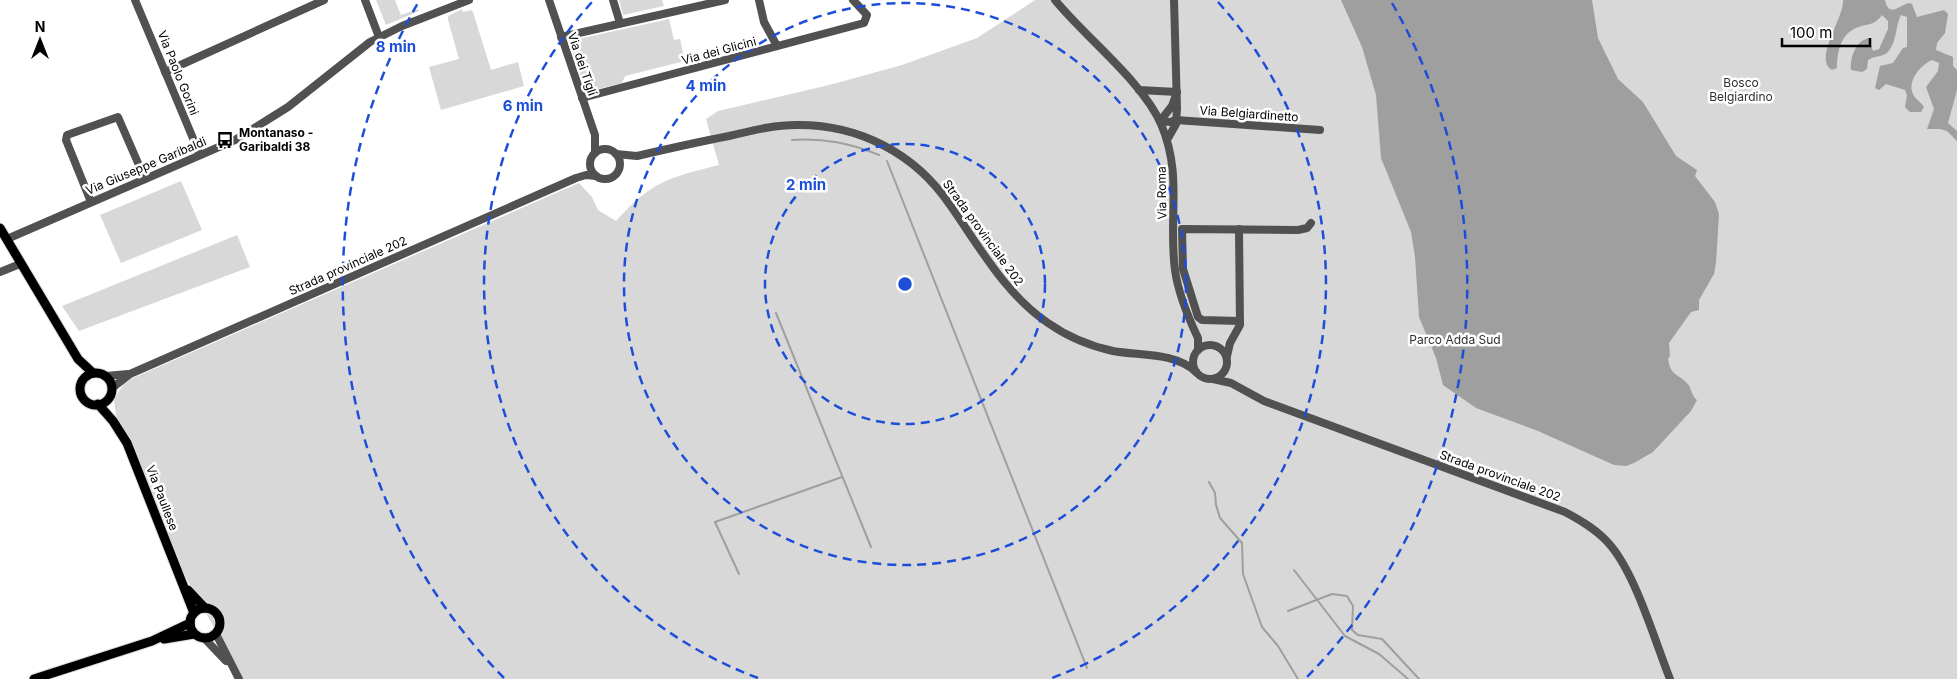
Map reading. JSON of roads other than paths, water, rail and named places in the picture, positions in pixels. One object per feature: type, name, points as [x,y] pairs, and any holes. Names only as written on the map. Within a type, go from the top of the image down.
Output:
[{"type":"main road","points":[[0,228],[78,359],[84,379]]},
{"type":"main road","points":[[78,359],[93,373],[106,376],[112,388],[108,398],[113,421]]},
{"type":"main road","points":[[93,373],[84,379],[80,388],[83,398],[98,404],[113,421]]},
{"type":"main road","points":[[98,404],[108,398]]},
{"type":"main road","name":"Via Paullese","points":[[113,421],[127,443],[185,586],[194,613]]},
{"type":"main road","name":"Via Paullese","points":[[185,586],[205,608],[214,612],[220,620],[216,634]]},
{"type":"main road","points":[[152,641],[194,634],[190,623],[194,613],[205,608]]},
{"type":"main road","points":[[34,679],[152,641],[190,623]]},
{"type":"main road","name":"Via Paullese","points":[[194,634],[205,639]]},
{"type":"main road","points":[[205,639],[216,634]]},
{"type":"street","name":"Via Paolo Gorini","points":[[137,0],[200,155]]},
{"type":"street","points":[[165,72],[324,0]]},
{"type":"street","points":[[365,0],[380,36]]},
{"type":"street","name":"Via Giuseppe Garibaldi","points":[[6,239],[235,140],[274,118],[305,95],[362,47],[380,36],[469,0]]},
{"type":"street","name":"Via dei Tigli","points":[[548,0],[595,135],[600,144],[608,149]]},
{"type":"street","points":[[613,0],[620,23]]},
{"type":"street","points":[[561,37],[725,0]]},
{"type":"street","points":[[759,0],[764,22],[777,46]]},
{"type":"street","name":"Via dei Glicini","points":[[582,98],[861,24],[866,21],[867,15],[853,0]]},
{"type":"street","name":"Via Roma","points":[[1055,0],[1139,90],[1156,113],[1163,118],[1175,171],[1175,269],[1199,345],[1197,350]]},
{"type":"street","points":[[1167,140],[1176,120],[1174,0]]},
{"type":"street","points":[[1139,90],[1177,92]]},
{"type":"street","points":[[1163,118],[1172,106],[1177,92]]},
{"type":"street","points":[[92,202],[66,140],[67,136],[118,117],[145,179]]},
{"type":"street","name":"Via Belgiardinetto","points":[[1163,118],[1170,122],[1176,120],[1320,130]]},
{"type":"street","name":"Strada provinciale 202","points":[[130,374],[576,178],[586,175],[608,179],[615,175],[626,161],[637,156],[766,128],[824,126],[856,133],[906,158],[926,176],[946,199],[1007,287],[1041,319],[1064,334],[1098,347],[1183,362],[1203,378],[1213,379],[1238,387],[1264,401],[1565,512],[1584,523],[1602,536],[1617,554],[1632,583],[1670,679]]},
{"type":"street","name":"Via dei Tigli","points":[[595,135],[595,153]]},
{"type":"street","points":[[595,153],[608,149]]},
{"type":"street","name":"Strada provinciale 202","points":[[608,149],[616,154],[637,156]]},
{"type":"street","name":"Strada provinciale 202","points":[[576,178],[590,165],[595,153]]},
{"type":"street","points":[[616,154],[620,161],[619,169]]},
{"type":"street","points":[[590,165],[596,176]]},
{"type":"street","points":[[1240,321],[1199,319],[1184,278],[1182,229],[1298,230],[1307,228],[1311,224]]},
{"type":"street","points":[[1238,387],[1229,376],[1226,356],[1232,340],[1239,331],[1240,229]]},
{"type":"street","points":[[0,272],[20,264]]},
{"type":"street","points":[[1196,334],[1226,356]]},
{"type":"street","name":"Strada provinciale 202","points":[[1165,358],[1186,357],[1197,350],[1232,340]]},
{"type":"street","points":[[1196,372],[1192,360],[1197,350]]},
{"type":"street","points":[[1213,379],[1222,375],[1227,366]]},
{"type":"street","points":[[106,376],[130,374]]},
{"type":"street","points":[[112,388],[130,374]]},
{"type":"street","name":"Via Paullese","points":[[216,634],[239,679]]},
{"type":"street","name":"Via Paullese","points":[[205,639],[232,668]]},
{"type":"waterway","points":[[792,140],[837,142],[879,155]]},
{"type":"waterway","points":[[887,161],[1087,668]]},
{"type":"waterway","points":[[776,313],[871,547]]},
{"type":"waterway","points":[[739,574],[715,522],[842,477]]},
{"type":"waterway","points":[[1209,482],[1215,493],[1220,518],[1242,543],[1243,574],[1262,627],[1278,646],[1298,679]]},
{"type":"waterway","points":[[1294,570],[1345,636],[1379,654],[1408,679]]},
{"type":"waterway","points":[[1288,611],[1332,594],[1347,596],[1353,606],[1352,630],[1358,635],[1382,639],[1419,679]]},
{"type":"place","name":"Montanaso - Garibaldi 38","points":[[225,140]]},
{"type":"park label","name":"Bosco Belgiardino","points":[[1741,90]]},
{"type":"park label","name":"Parco Adda Sud","points":[[1455,340]]}]
